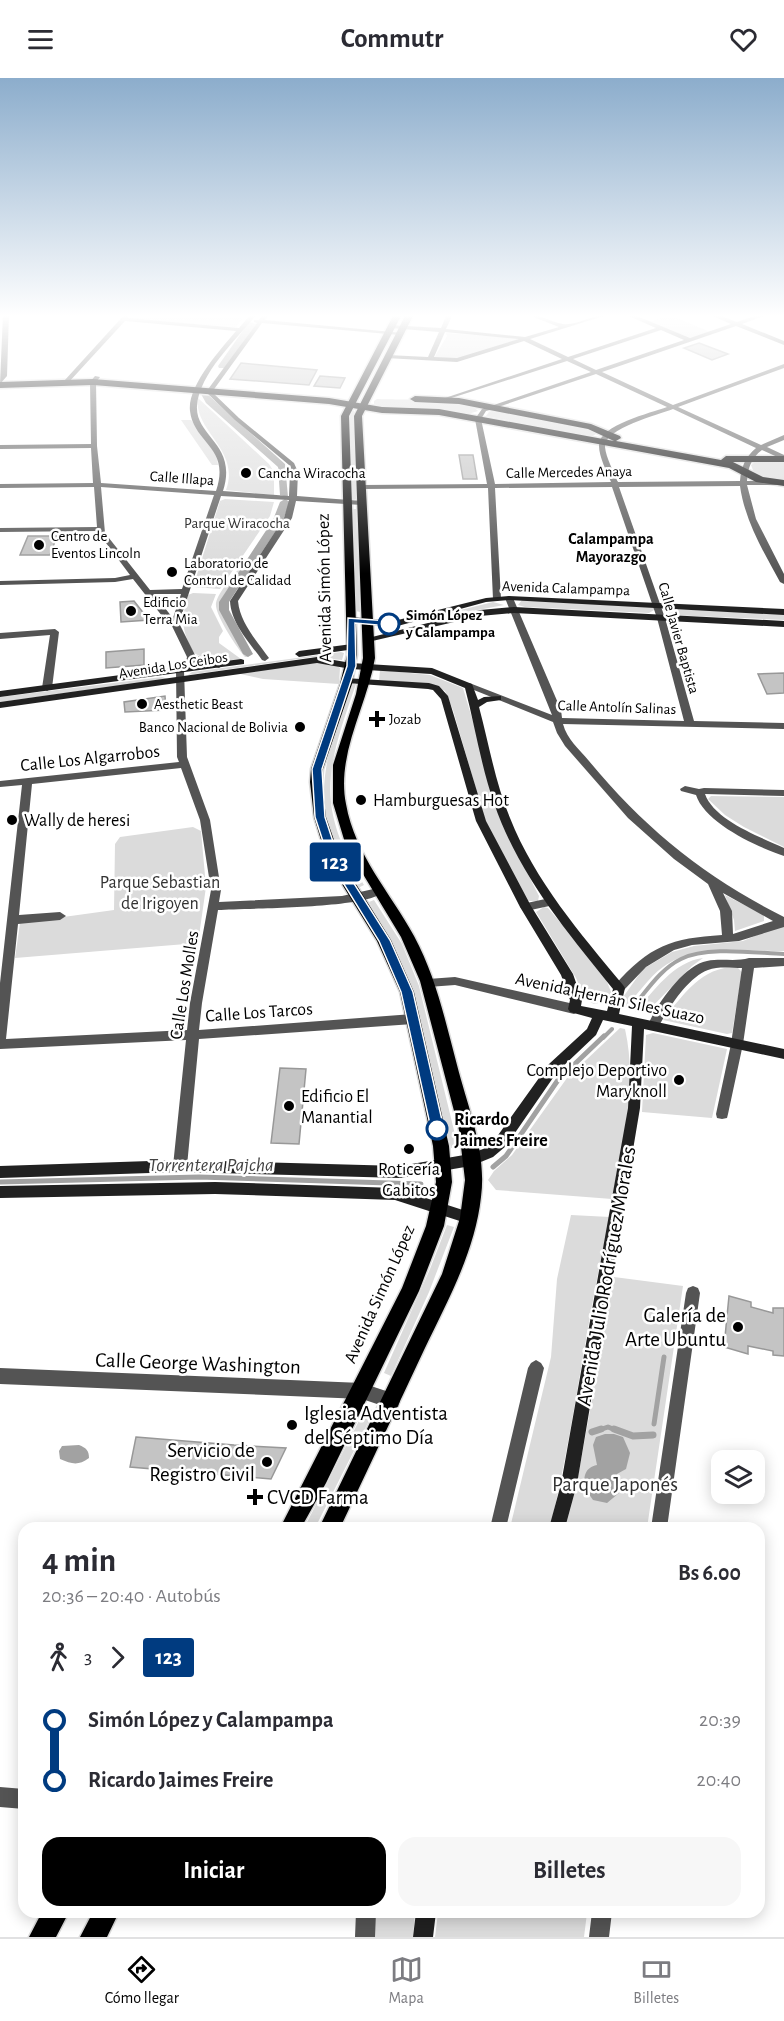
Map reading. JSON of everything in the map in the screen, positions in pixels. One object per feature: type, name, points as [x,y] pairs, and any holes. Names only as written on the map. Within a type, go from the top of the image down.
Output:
[{"type":"highway","points":[[352,401],[368,401],[604,438],[732,465],[746,466],[764,458],[784,459]]},
{"type":"highway","points":[[449,401],[591,427],[604,438]]},
{"type":"highway","points":[[746,466],[760,480],[780,483]]},
{"type":"main road","name":"Avenida Simón López","points":[[293,1522],[362,1391],[427,1251],[440,1210],[444,1182],[443,1165],[407,992],[384,940],[334,860],[320,817],[316,782],[321,752],[351,666],[345,416],[352,401]]},
{"type":"main road","points":[[332,1522],[450,1276],[469,1218],[473,1196],[468,1137],[428,983],[417,955],[358,859],[350,840],[337,788],[340,756],[368,666],[358,416],[368,401]]},
{"type":"main road","points":[[42,1937],[53,1918]]},
{"type":"main road","points":[[93,1937],[104,1918]]},
{"type":"street","points":[[95,401],[94,446],[100,529],[169,619],[175,623],[191,657],[190,663],[180,676]]},
{"type":"street","points":[[175,623],[224,477],[220,453],[195,419],[192,408],[194,401]]},
{"type":"street","points":[[220,401],[229,413],[292,464],[294,472],[293,500],[288,518],[234,601],[234,606],[245,629],[265,658]]},
{"type":"street","points":[[497,599],[491,487],[478,419],[489,407],[507,401]]},
{"type":"street","points":[[660,401],[784,459]]},
{"type":"street","points":[[604,438],[616,428],[687,401]]},
{"type":"street","points":[[784,437],[761,447],[746,466],[742,485],[748,509],[784,582]]},
{"type":"street","name":"Calle Javier Baptista","points":[[604,438],[615,485],[657,605],[690,725]]},
{"type":"street","points":[[0,447],[94,446]]},
{"type":"street","name":"Calle Mercedes Anaya","points":[[362,487],[780,483]]},
{"type":"street","name":"Calle Illapa","points":[[0,486],[98,485],[346,504],[362,503]]},
{"type":"street","points":[[0,530],[100,529]]},
{"type":"street","points":[[0,583],[115,580],[135,576]]},
{"type":"street","points":[[149,592],[186,591]]},
{"type":"street","points":[[509,598],[556,710],[558,727],[628,813],[658,842],[712,884],[784,923]]},
{"type":"street","name":"Avenida Calampampa","points":[[368,639],[400,626],[497,599],[509,598],[784,612]]},
{"type":"street","name":"Avenida Calampampa","points":[[351,620],[366,620],[400,626],[514,610],[784,624]]},
{"type":"street","points":[[0,636],[55,632],[47,688]]},
{"type":"street","name":"Avenida Los Ceibos","points":[[0,705],[180,676],[219,665],[352,647]]},
{"type":"street","points":[[191,657],[219,665]]},
{"type":"street","name":"Avenida Los Ceibos","points":[[0,694],[303,661],[328,660],[351,666]]},
{"type":"street","name":"Calle Antolín Salinas","points":[[351,666],[432,671],[558,721],[784,726]]},
{"type":"street","name":"Calle Los Molles","points":[[180,676],[183,765],[208,834],[216,891],[196,1004],[180,1166]]},
{"type":"street","points":[[347,680],[429,686],[441,693],[481,821],[526,907],[567,974],[576,1000],[574,1009]]},
{"type":"street","points":[[469,686],[504,818],[550,903],[619,988]]},
{"type":"street","points":[[474,706],[484,700],[498,698]]},
{"type":"street","name":"Calle Los Algarrobos","points":[[0,784],[183,765]]},
{"type":"street","points":[[0,1042],[27,781]]},
{"type":"street","points":[[685,789],[700,793],[704,791],[784,793]]},
{"type":"street","points":[[700,793],[702,800],[727,824],[784,852]]},
{"type":"street","points":[[712,884],[726,911],[728,939]]},
{"type":"street","points":[[215,906],[357,898],[378,892]]},
{"type":"street","points":[[526,907],[550,903]]},
{"type":"street","points":[[12,920],[60,916]]},
{"type":"street","points":[[0,1172],[180,1166],[400,1172],[471,1160],[488,1153],[501,1142],[553,1068],[606,1016],[619,988],[635,969],[659,952],[692,941],[728,939],[784,923]]},
{"type":"street","points":[[722,1114],[737,1044],[749,962]]},
{"type":"street","points":[[654,1025],[657,1015],[698,970],[707,965],[784,962]]},
{"type":"street","name":"Avenida Hernán Siles Suazo","points":[[428,983],[455,981],[784,1054]]},
{"type":"street","name":"Calle Los Tarcos","points":[[0,1042],[193,1035],[412,1018]]},
{"type":"street","name":"Avenida Julio Rodríguez Morales","points":[[559,1522],[569,1484],[619,1206],[634,1108],[638,1022]]},
{"type":"street","points":[[0,1192],[215,1188],[395,1194],[469,1218]]},
{"type":"street","points":[[660,1522],[693,1293]]},
{"type":"street","points":[[499,1522],[536,1368]]},
{"type":"street","name":"Calle George Washington","points":[[0,1376],[362,1391],[392,1401]]},
{"type":"street","points":[[0,1797],[18,1798]]},
{"type":"street","points":[[364,1937],[366,1918]]},
{"type":"street","points":[[423,1937],[425,1918]]},
{"type":"street","points":[[599,1937],[601,1918]]},
{"type":"green space","name":"Parque Wiracocha","points":[[198,401],[201,401],[269,464],[274,472],[274,495],[226,490],[229,476],[227,463],[198,410]]},
{"type":"green space","points":[[374,401],[447,402],[472,407],[478,411],[468,414],[442,410],[383,408],[374,404]]},
{"type":"green space","points":[[351,411],[354,411],[356,499],[354,500],[352,499],[349,416]]},
{"type":"green space","points":[[498,411],[589,428],[596,434],[591,437],[486,416],[489,412]]},
{"type":"green space","points":[[181,420],[191,420],[204,435],[215,452],[218,465],[212,465]]},
{"type":"green space","points":[[757,461],[784,461],[784,481],[768,480],[754,473],[751,465]]},
{"type":"green space","name":"Parque Wiracocha","points":[[225,499],[274,502],[270,516],[220,589],[194,587],[220,501]]},
{"type":"green space","points":[[353,509],[356,509],[360,612],[356,611]]},
{"type":"green space","points":[[244,564],[222,598],[220,608],[248,657],[245,657],[237,647],[216,608],[218,598]]},
{"type":"green space","points":[[193,593],[216,594],[211,607],[223,631],[219,637],[219,643],[241,659],[211,662],[194,653],[184,625],[184,611],[188,595]]},
{"type":"green space","points":[[522,600],[654,607],[654,610],[649,613],[525,607],[518,605]]},
{"type":"green space","points":[[493,602],[504,605],[404,624]]},
{"type":"green space","points":[[669,609],[784,614],[784,620],[671,615],[667,612]]},
{"type":"green space","points":[[341,652],[344,653],[342,660],[312,657],[188,675],[192,672]]},
{"type":"green space","points":[[316,663],[337,665],[340,668],[339,684],[263,679],[236,673]]},
{"type":"green space","points":[[380,670],[430,675],[463,688],[505,829],[539,896],[538,901],[527,901],[485,820],[453,710],[445,691],[429,683],[379,681]]},
{"type":"green space","points":[[162,677],[168,679],[0,702],[0,697]]},
{"type":"green space","points":[[351,683],[356,684],[338,739],[330,786],[332,809],[338,832],[348,857],[364,885],[358,888],[341,860],[331,834],[325,810],[324,787],[333,739]]},
{"type":"green space","points":[[711,796],[784,797],[784,847],[725,815],[708,799]]},
{"type":"green space","name":"Parque Sebastian de Irigoyen","points":[[193,827],[201,831],[206,887],[198,943],[15,958],[20,923],[114,910],[115,844],[120,837]]},
{"type":"green space","points":[[725,895],[764,915],[764,921],[735,931],[734,920]]},
{"type":"green space","points":[[374,900],[402,944],[419,986],[458,1147],[451,1148],[412,987],[396,948],[369,902]]},
{"type":"green space","points":[[544,907],[548,908],[604,974],[613,997],[610,1001],[594,1004],[586,1000],[576,978],[536,912]]},
{"type":"green space","points":[[777,927],[784,927],[784,951],[721,950],[690,954],[676,959],[658,971],[625,1008],[620,1004],[643,969],[672,952],[694,946],[743,941]]},
{"type":"green space","points":[[703,958],[692,966],[647,1012],[635,1012],[673,971],[682,965]]},
{"type":"green space","points":[[737,967],[742,972],[732,1033],[727,1034],[663,1020],[686,992],[703,977],[713,971]]},
{"type":"green space","points":[[620,1028],[625,1029],[630,1072],[624,1136],[612,1199],[496,1190],[488,1180],[494,1171],[512,1155],[567,1078]]},
{"type":"green space","name":"Complejo Deportivo Maryknoll","points":[[653,1033],[727,1049],[712,1118],[642,1112],[646,1035]]},
{"type":"green space","points":[[571,1215],[610,1217],[551,1522],[511,1522],[551,1357],[557,1279]]},
{"type":"green space","points":[[447,1225],[454,1227],[429,1292],[391,1376],[384,1373]]},
{"type":"green space","name":"Parque Japonés","points":[[614,1277],[683,1286],[648,1522],[567,1522],[576,1488]]},
{"type":"green space","points":[[366,1407],[374,1411],[318,1522],[307,1522]]},
{"type":"green space","points":[[373,1918],[415,1918],[413,1937],[372,1937]]},
{"type":"green space","points":[[437,1918],[586,1918],[584,1937],[435,1937]]},
{"type":"shaded area","points":[[605,1434],[623,1437],[630,1453],[626,1469],[617,1474],[619,1493],[607,1503],[593,1500],[584,1487],[586,1473],[597,1465],[593,1445],[596,1437]]},
{"type":"shaded area","points":[[79,1445],[87,1450],[89,1458],[75,1463],[60,1459],[59,1451],[62,1446]]},
{"type":"building","points":[[459,455],[473,455],[477,479],[463,479]]},
{"type":"building","name":"Centro de Eventos Lincoln","points":[[28,536],[57,536],[50,555],[20,555]]},
{"type":"building","name":"Edificio Terra Mia","points":[[134,601],[149,620],[121,622],[120,602]]},
{"type":"building","points":[[144,649],[144,665],[106,668],[106,652]]},
{"type":"building","points":[[784,673],[784,693],[767,694],[758,674]]},
{"type":"building","points":[[165,696],[166,710],[125,712],[124,702]]},
{"type":"building","name":"Edificio El Manantial","points":[[280,1068],[306,1069],[299,1144],[271,1143]]},
{"type":"building","points":[[729,1296],[751,1302],[751,1307],[773,1313],[773,1308],[784,1308],[784,1356],[773,1355],[773,1351],[748,1346],[748,1354],[724,1347]]},
{"type":"building","points":[[136,1437],[286,1448],[271,1479],[130,1467]]},
{"type":"waterway","points":[[209,401],[282,466],[285,495]]},
{"type":"waterway","points":[[248,654],[224,610],[224,602],[278,520],[285,502]]},
{"type":"waterway","name":"Torrentera Pajcha","points":[[631,1009],[666,969],[673,963],[692,955],[717,951],[784,954]]},
{"type":"waterway","name":"Torrentera Pajcha","points":[[603,1038],[612,1029]]},
{"type":"waterway","name":"Torrentera Pajcha","points":[[493,1167],[506,1156],[558,1080],[604,1036]]},
{"type":"waterway","name":"Torrentera Pajcha","points":[[0,1182],[199,1177],[421,1184]]},
{"type":"waterway","points":[[654,1424],[664,1357]]},
{"type":"waterway","points":[[596,1431],[608,1427],[618,1431]]},
{"type":"waterway","points":[[592,1432],[601,1429]]},
{"type":"waterway","points":[[614,1429],[633,1436],[653,1435]]},
{"type":"bus line","name":"123","points":[[389,624],[351,620],[351,666],[321,752],[317,769],[317,798],[320,817],[334,860],[384,940],[407,992],[437,1129]]},
{"type":"place","name":"Cancha Wiracocha","points":[[246,473]]},
{"type":"place","name":"Centro de Eventos Lincoln","points":[[39,545]]},
{"type":"place","name":"Laboratorio de Control de Calidad","points":[[172,572]]},
{"type":"place","name":"Edificio Terra Mia","points":[[131,611]]},
{"type":"place","name":"Simón López y Calampampa","points":[[389,624]]},
{"type":"place","name":"Aesthetic Beast","points":[[142,704]]},
{"type":"place","name":"Jozab","points":[[377,719]]},
{"type":"place","name":"Banco Nacional de Bolivia","points":[[300,727]]},
{"type":"place","name":"Hamburguesas Hot","points":[[361,800]]},
{"type":"place","name":"Wally de heresi","points":[[12,820]]},
{"type":"place","name":"Complejo Deportivo Maryknoll","points":[[679,1080]]},
{"type":"place","name":"Edificio El Manantial","points":[[289,1106]]},
{"type":"place","name":"Ricardo Jaimes Freire","points":[[437,1129]]},
{"type":"place","name":"Roticería Gabitos","points":[[409,1149]]},
{"type":"place","name":"Galería de Arte Ubuntu","points":[[738,1327]]},
{"type":"place","name":"Iglesia Adventista del Séptimo Día","points":[[292,1425]]},
{"type":"place","name":"Servicio de Registro Civil","points":[[267,1462]]},
{"type":"place","name":"CVCD Farma","points":[[255,1497]]},
{"type":"district","name":"Calampampa Mayorazgo","points":[[611,547]]}]
